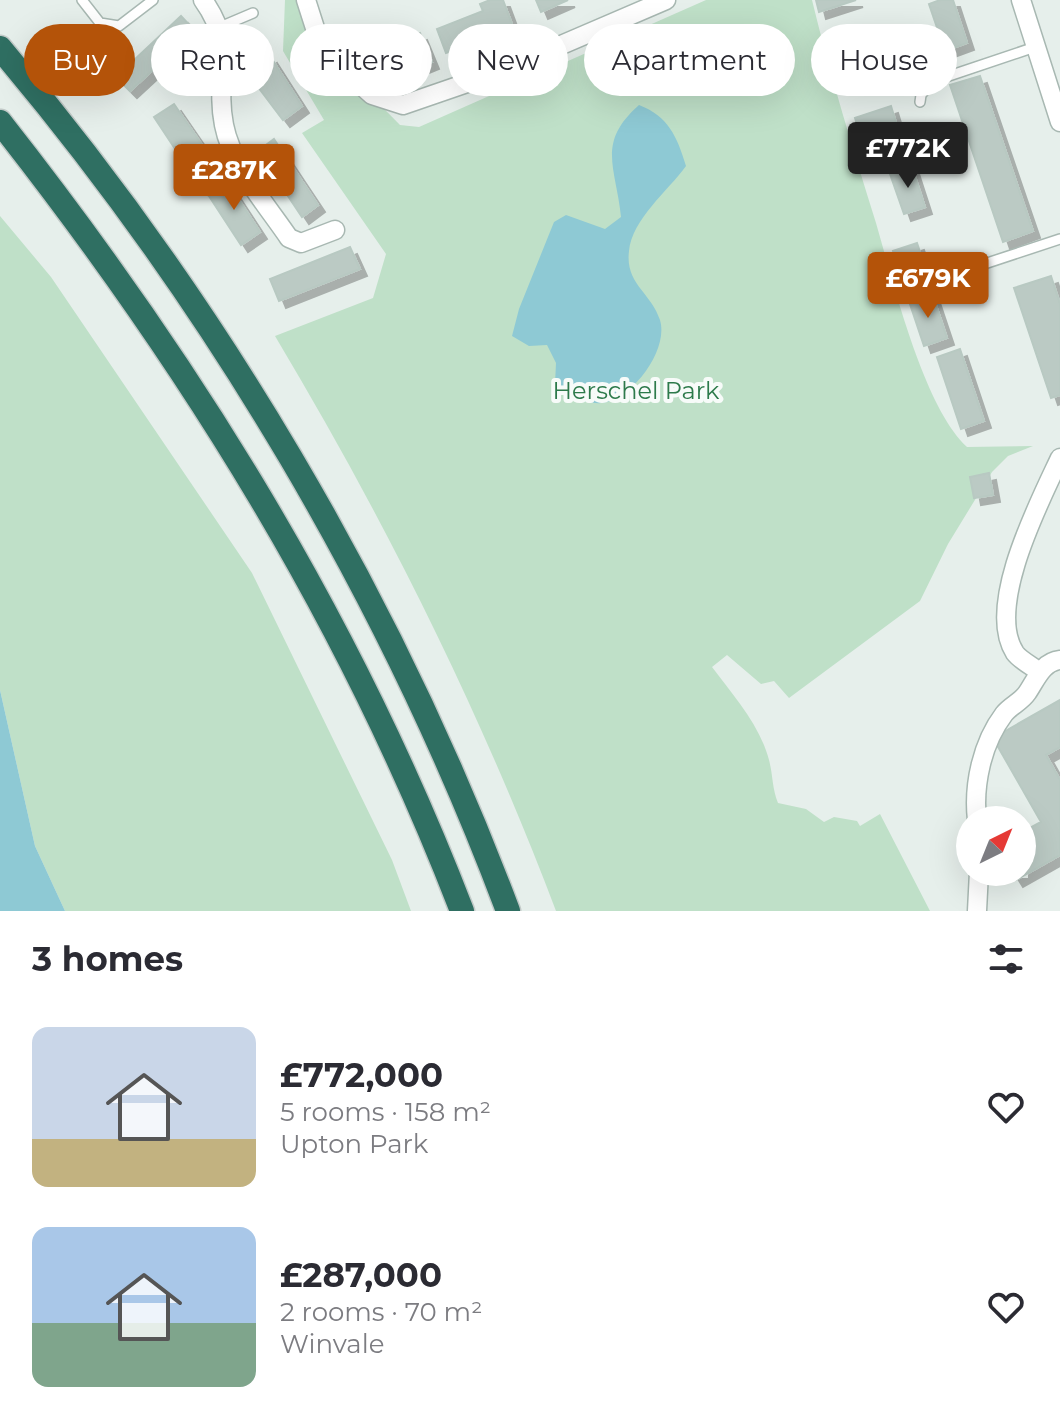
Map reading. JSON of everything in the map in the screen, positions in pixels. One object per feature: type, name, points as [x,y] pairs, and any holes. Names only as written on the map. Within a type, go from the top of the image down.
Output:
[{"type":"highway","points":[[0,48],[177,282],[281,443],[409,680],[453,775],[508,911]]},
{"type":"highway","points":[[0,122],[124,284],[196,393],[289,545],[342,642],[462,911]]},
{"type":"street","points":[[203,0],[218,24]]},
{"type":"street","points":[[306,0],[322,50],[347,76],[372,95],[403,105],[496,73],[666,0]]},
{"type":"street","points":[[1021,0],[1060,122]]},
{"type":"street","points":[[222,96],[223,123],[232,152],[289,238],[301,243],[335,230]]},
{"type":"street","points":[[1040,672],[1015,654],[1004,623],[1015,562],[1060,458]]},
{"type":"street","points":[[977,806],[977,776],[1005,712],[1025,697],[1040,672],[1052,661],[1060,660]]},
{"type":"street","points":[[977,911],[978,886]]},
{"type":"lane","points":[[82,0],[100,23],[119,26],[153,0]]},
{"type":"lane","points":[[227,24],[253,13]]},
{"type":"lane","points":[[920,102],[921,95],[931,82],[1035,47]]},
{"type":"lane","points":[[957,273],[1060,239]]},
{"type":"green space","name":"Herschel Park","points":[[285,0],[315,0],[320,24],[290,24],[290,63],[283,51]]},
{"type":"green space","name":"Herschel Park","points":[[706,0],[812,0],[818,24],[811,24],[811,96],[838,96],[911,341],[937,403],[951,428],[967,447],[1033,446],[1008,456],[992,472],[948,544],[920,601],[789,698],[774,681],[761,684],[727,655],[712,667],[745,711],[765,747],[778,803],[806,809],[824,822],[834,817],[857,821],[860,826],[880,814],[930,911],[556,911],[496,762],[428,617],[355,475],[275,336],[373,298],[386,254],[302,133],[324,120],[310,96],[371,96],[400,125],[419,127],[489,96],[568,96],[568,61],[584,54],[584,96],[795,96],[795,24],[652,24]]},
{"type":"green space","points":[[0,216],[51,277],[252,573],[392,860],[411,911],[65,911],[35,846],[0,690]]},
{"type":"water","points":[[639,105],[657,115],[670,128],[686,166],[644,217],[629,251],[631,272],[660,320],[659,345],[646,371],[625,393],[602,403],[589,402],[566,397],[555,384],[556,363],[547,345],[529,346],[512,336],[519,309],[554,222],[566,215],[605,229],[621,217],[613,170],[613,144],[617,132]]},
{"type":"water","points":[[0,690],[35,846],[65,911],[0,911]]},
{"type":"building","points":[[503,0],[512,24],[450,24],[483,11],[480,4]]},
{"type":"building","points":[[536,0],[568,0],[541,12]]},
{"type":"building","points":[[816,0],[856,0],[819,12]]},
{"type":"building","points":[[953,0],[967,43],[957,47],[957,24],[936,24],[929,4]]},
{"type":"building","points":[[181,16],[188,24],[172,24]]},
{"type":"building","points":[[448,25],[448,52],[446,53],[437,29]]},
{"type":"building","points":[[151,44],[151,72],[135,86],[135,59]]},
{"type":"building","points":[[274,62],[290,87],[290,96],[296,96],[302,106],[283,120],[265,96],[274,96]]},
{"type":"building","points":[[980,76],[1033,231],[1003,242],[954,96],[957,96],[957,83]]},
{"type":"building","points":[[174,104],[222,174],[201,188],[154,117]]},
{"type":"building","points":[[891,106],[898,129],[862,141],[855,118]]},
{"type":"building","points":[[274,139],[318,205],[302,217],[258,151]]},
{"type":"building","points":[[912,167],[925,207],[904,214],[890,174]]},
{"type":"building","points":[[226,180],[260,232],[241,245],[207,193]]},
{"type":"building","points":[[917,243],[930,281],[906,290],[893,251]]},
{"type":"building","points":[[350,247],[360,269],[279,301],[270,279]]},
{"type":"building","points":[[1051,276],[1060,304],[1060,395],[1051,398],[1014,288]]},
{"type":"building","points":[[932,293],[947,338],[924,346],[909,301]]},
{"type":"building","points":[[960,349],[984,421],[961,429],[937,357]]},
{"type":"building","points":[[989,473],[993,495],[974,498],[970,477]]},
{"type":"building","points":[[1060,700],[1060,747],[1046,755],[1060,780],[1060,855],[1036,869],[1036,825],[1041,822],[1036,806],[1032,806],[993,738]]}]
